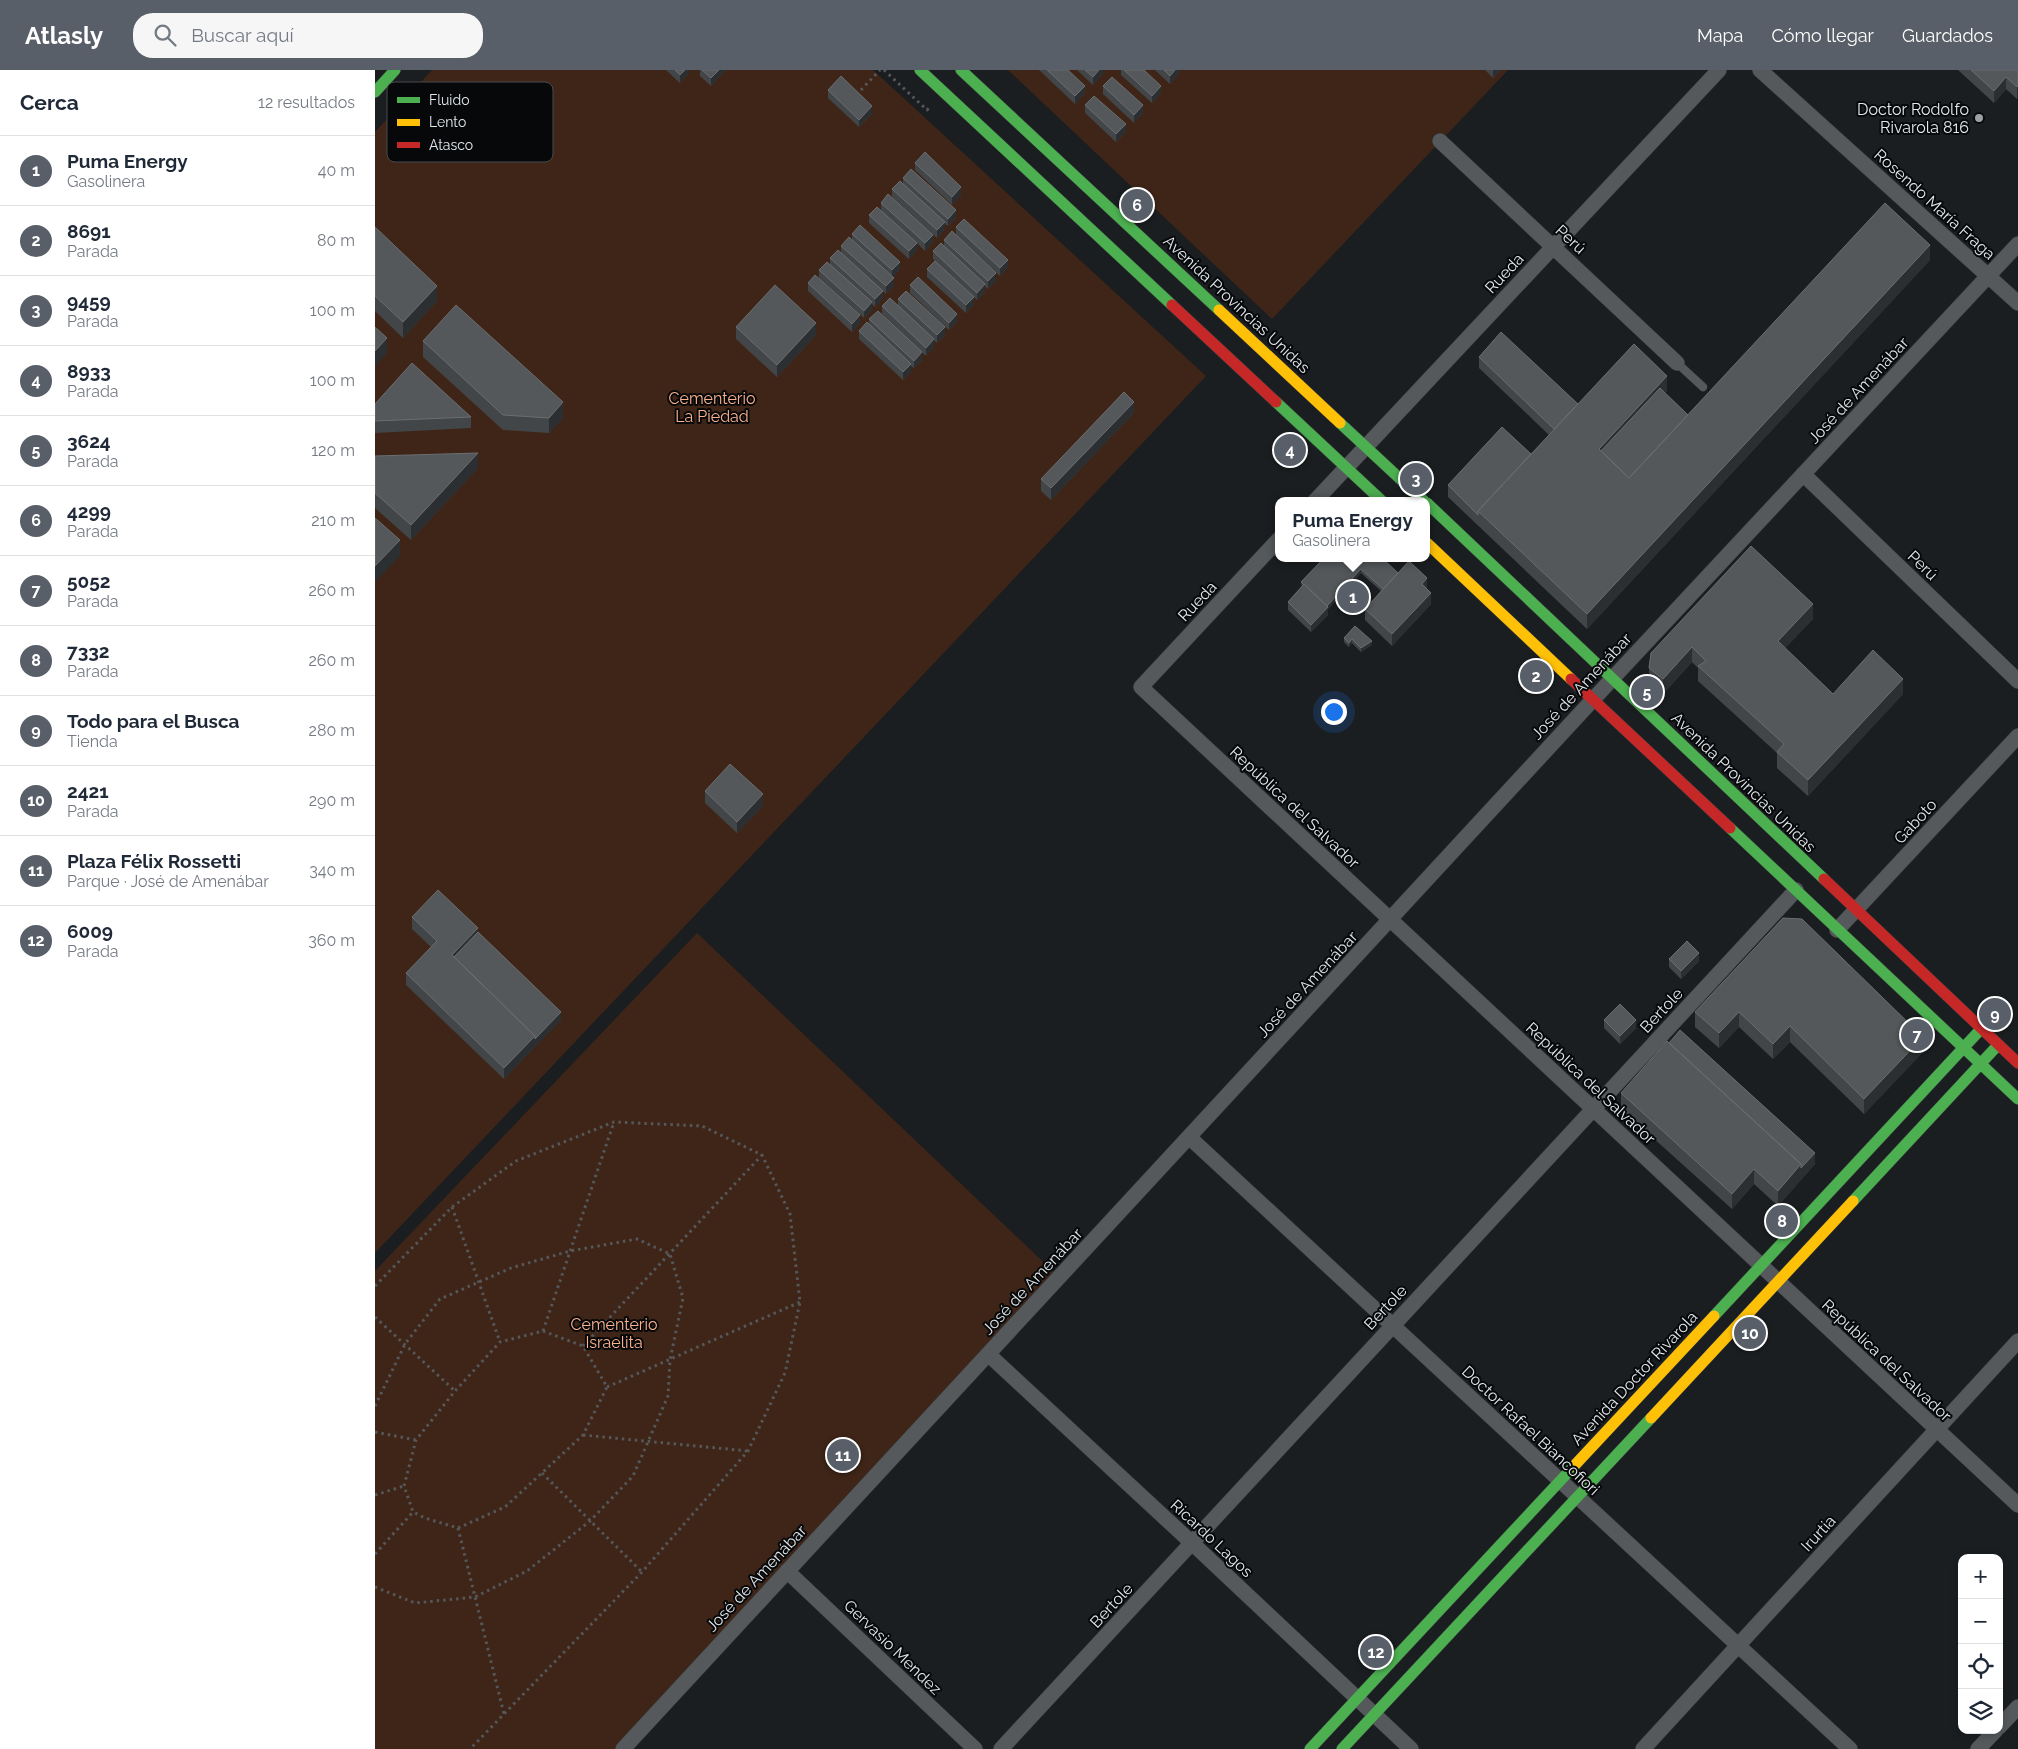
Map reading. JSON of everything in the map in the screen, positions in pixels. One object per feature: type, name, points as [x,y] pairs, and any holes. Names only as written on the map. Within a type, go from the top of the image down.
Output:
[{"type":"main road","points":[[375,92],[395,70]]},
{"type":"main road","points":[[920,70],[1378,497]]},
{"type":"main road","name":"Avenida Provincias Unidas","points":[[961,70],[1420,497]]},
{"type":"main road","name":"Avenida Provincias Unidas","points":[[1430,506],[2018,1063]]},
{"type":"main road","points":[[1430,546],[2018,1099]]},
{"type":"main road","name":"Avenida Doctor Rivarola","points":[[1310,1749],[1981,1029]]},
{"type":"main road","points":[[1343,1749],[1998,1045]]},
{"type":"street","name":"Rueda","points":[[1319,497],[1719,70]]},
{"type":"street","name":"Rosendo María Fraga","points":[[1760,70],[2018,303]]},
{"type":"street","name":"Perú","points":[[1441,141],[1677,363]]},
{"type":"street","name":"José de Amenábar","points":[[623,1749],[1612,679],[2018,244]]},
{"type":"street","name":"Perú","points":[[1803,474],[2018,681]]},
{"type":"street","name":"Rueda","points":[[1141,687],[1275,543]]},
{"type":"street","name":"República del Salvador","points":[[1141,687],[2018,1506]]},
{"type":"street","name":"Gaboto","points":[[1837,930],[2018,736]]},
{"type":"street","name":"Bertole","points":[[1001,1749],[1796,890]]},
{"type":"street","name":"Doctor Rafael Biancofiori","points":[[1189,1137],[1850,1749]]},
{"type":"street","name":"Irurtia","points":[[1643,1749],[2018,1341]]},
{"type":"street","name":"Ricardo Lagos","points":[[987,1354],[1411,1749]]},
{"type":"street","name":"Gervasio Mendez","points":[[787,1571],[975,1749]]},
{"type":"street","points":[[2003,1722],[2018,1707]]},
{"type":"street","points":[[1978,1749],[1992,1734]]},
{"type":"lane","points":[[1677,363],[1703,388]]},
{"type":"path","points":[[861,90],[880,70]]},
{"type":"path","points":[[543,1331],[614,1122]]},
{"type":"path","points":[[375,1286],[452,1206],[516,1161],[614,1122],[702,1126],[762,1155],[791,1214],[800,1302],[785,1373],[748,1451],[642,1572],[470,1749]]},
{"type":"path","points":[[583,1346],[762,1155]]},
{"type":"path","points":[[452,1206],[500,1342]]},
{"type":"path","points":[[375,1406],[405,1344],[440,1299],[511,1268],[571,1251],[637,1239],[670,1254],[683,1298],[670,1360],[668,1396],[633,1476],[590,1521],[527,1572],[475,1598],[415,1604],[375,1586]]},
{"type":"path","points":[[607,1387],[583,1346],[543,1331],[500,1342],[455,1391],[415,1440],[404,1486],[413,1512],[425,1518],[458,1528],[505,1507],[583,1436],[607,1387],[800,1302]]},
{"type":"path","points":[[375,1317],[455,1391]]},
{"type":"path","points":[[375,1432],[415,1440]]},
{"type":"path","points":[[583,1436],[748,1451]]},
{"type":"path","points":[[542,1473],[642,1572]]},
{"type":"path","points":[[375,1495],[404,1486]]},
{"type":"path","points":[[375,1554],[413,1512]]},
{"type":"path","points":[[458,1528],[504,1714]]},
{"type":"green space","name":"Cementerio La Piedad","points":[[432,70],[873,70],[1206,376],[375,1253],[375,132],[387,119],[387,162],[553,162],[553,82],[421,82]]},
{"type":"green space","points":[[1008,70],[1508,70],[1272,319]]},
{"type":"green space","name":"Cementerio Israelita","points":[[697,933],[1057,1275],[616,1749],[375,1749],[375,1271]]},
{"type":"building","points":[[675,70],[685,70],[680,75]]},
{"type":"building","points":[[702,70],[719,70],[711,78]]},
{"type":"building","points":[[1047,70],[1068,70],[1085,86],[1075,96]]},
{"type":"building","points":[[1085,70],[1099,70],[1093,77]]},
{"type":"building","points":[[1124,70],[1144,70],[1161,86],[1152,96]]},
{"type":"building","points":[[1164,70],[1175,70],[1170,76]]},
{"type":"building","points":[[1971,70],[2018,70],[2018,85],[2017,87],[2006,77],[1994,91]]},
{"type":"building","points":[[841,76],[872,106],[859,120],[828,90]]},
{"type":"building","points":[[1112,77],[1143,105],[1134,115],[1103,86]]},
{"type":"building","points":[[1094,96],[1126,124],[1116,134],[1085,105]]},
{"type":"building","points":[[925,152],[961,187],[952,197],[915,163]]},
{"type":"building","points":[[911,169],[956,210],[948,219],[903,178]]},
{"type":"building","points":[[900,181],[945,222],[937,230],[892,189]]},
{"type":"building","points":[[888,194],[933,235],[925,243],[881,203]]},
{"type":"building","points":[[1885,203],[1930,245],[1587,614],[1478,511],[1634,344],[1667,376],[1599,449],[1629,478]]},
{"type":"building","points":[[877,207],[917,243],[909,251],[869,215]]},
{"type":"building","points":[[964,219],[1008,260],[1000,268],[956,227]]},
{"type":"building","points":[[860,225],[900,262],[892,270],[852,234]]},
{"type":"building","points":[[375,227],[437,286],[403,322],[375,296]]},
{"type":"building","points":[[952,231],[996,273],[988,281],[944,240]]},
{"type":"building","points":[[849,237],[894,278],[886,286],[841,246]]},
{"type":"building","points":[[941,243],[985,284],[977,293],[933,251]]},
{"type":"building","points":[[838,250],[883,291],[875,299],[830,258]]},
{"type":"building","points":[[935,261],[974,297],[966,305],[927,269]]},
{"type":"building","points":[[827,262],[872,302],[864,311],[819,270]]},
{"type":"building","points":[[815,275],[860,315],[852,324],[808,283]]},
{"type":"building","points":[[918,277],[957,314],[949,323],[910,285]]},
{"type":"building","points":[[775,285],[816,323],[777,365],[736,327]]},
{"type":"building","points":[[906,291],[945,327],[937,335],[898,299]]},
{"type":"building","points":[[890,298],[934,339],[926,348],[882,306]]},
{"type":"building","points":[[456,305],[563,402],[549,418],[503,415],[423,341]]},
{"type":"building","points":[[878,311],[922,352],[914,361],[869,319]]},
{"type":"building","points":[[867,322],[911,364],[903,372],[859,331]]},
{"type":"building","points":[[375,327],[387,338],[375,351]]},
{"type":"building","points":[[1501,332],[1578,404],[1554,429],[1479,357]]},
{"type":"building","points":[[412,363],[471,417],[375,421],[375,404]]},
{"type":"building","points":[[1660,388],[1688,415],[1629,478],[1601,451]]},
{"type":"building","points":[[1124,392],[1134,402],[1051,488],[1041,479]]},
{"type":"building","points":[[1502,427],[1531,454],[1478,511],[1478,515],[1448,485]]},
{"type":"building","points":[[478,453],[411,525],[375,493],[375,456]]},
{"type":"building","points":[[375,518],[400,540],[375,566]]},
{"type":"building","points":[[1751,546],[1813,604],[1778,641],[1833,694],[1873,650],[1903,679],[1808,780],[1777,752],[1784,744],[1698,666],[1706,661],[1692,647],[1663,679],[1649,668],[1651,653]]},
{"type":"building","points":[[1320,562],[1386,562],[1398,573],[1383,589],[1361,569],[1327,606],[1301,582]]},
{"type":"building","points":[[1408,562],[1427,578],[1422,584],[1431,593],[1392,634],[1365,609]]},
{"type":"building","points":[[1304,584],[1328,607],[1311,625],[1288,602]]},
{"type":"building","points":[[1355,626],[1372,641],[1361,648],[1352,639],[1349,643],[1344,638]]},
{"type":"building","points":[[730,764],[763,794],[737,822],[705,791]]},
{"type":"building","points":[[438,890],[478,928],[452,955],[535,1036],[504,1068],[406,973],[437,941],[412,917]]},
{"type":"building","points":[[1783,918],[1802,919],[1923,1037],[1864,1099],[1790,1026],[1773,1044],[1739,1012],[1719,1033],[1695,1012]]},
{"type":"building","points":[[478,932],[561,1012],[535,1039],[535,1036],[454,957]]},
{"type":"building","points":[[1687,941],[1699,953],[1681,971],[1669,959]]},
{"type":"building","points":[[1620,1004],[1636,1020],[1620,1036],[1604,1020]]},
{"type":"building","points":[[1680,1030],[1815,1153],[1801,1168],[1801,1164],[1669,1043]]},
{"type":"building","points":[[1667,1041],[1801,1164],[1778,1191],[1754,1169],[1732,1194],[1621,1093]]},
{"type":"traffic: fast","points":[[375,92],[395,70]]},
{"type":"traffic: fast","points":[[920,70],[1172,305]]},
{"type":"traffic: fast","points":[[961,70],[1219,310]]},
{"type":"traffic: fast","points":[[1276,402],[1378,497]]},
{"type":"traffic: fast","points":[[1340,423],[1420,497]]},
{"type":"traffic: fast","points":[[1430,506],[1824,879]]},
{"type":"traffic: fast","points":[[1730,828],[2018,1099]]},
{"type":"traffic: fast","points":[[1714,1316],[1981,1029]]},
{"type":"traffic: fast","points":[[1853,1201],[1998,1045]]},
{"type":"traffic: fast","points":[[1342,1749],[1651,1418]]},
{"type":"traffic: fast","points":[[1310,1749],[1574,1466]]},
{"type":"traffic: slow","points":[[1219,310],[1340,423]]},
{"type":"traffic: slow","points":[[1430,546],[1571,679]]},
{"type":"traffic: slow","points":[[1651,1418],[1853,1201]]},
{"type":"traffic: slow","points":[[1574,1466],[1714,1316]]},
{"type":"traffic: jam","points":[[1172,305],[1276,402]]},
{"type":"traffic: jam","points":[[1571,679],[1730,828]]},
{"type":"traffic: jam","points":[[1824,879],[2018,1063]]},
{"type":"place","name":"Doctor Rodolfo Rivarola 816","points":[[1979,118]]},
{"type":"place","name":"4299","points":[[1137,205]]},
{"type":"place","name":"8933","points":[[1290,450]]},
{"type":"place","name":"9459","points":[[1416,479]]},
{"type":"place","name":"Puma Energy","points":[[1353,597]]},
{"type":"place","name":"8691","points":[[1536,676]]},
{"type":"place","name":"3624","points":[[1647,692]]},
{"type":"place","name":"Todo para el Busca","points":[[1995,1014]]},
{"type":"place","name":"5052","points":[[1917,1035]]},
{"type":"place","name":"7332","points":[[1782,1221]]},
{"type":"place","name":"2421","points":[[1750,1333]]},
{"type":"place","name":"Plaza Félix Rossetti","points":[[843,1455]]},
{"type":"place","name":"6009","points":[[1376,1652]]}]
